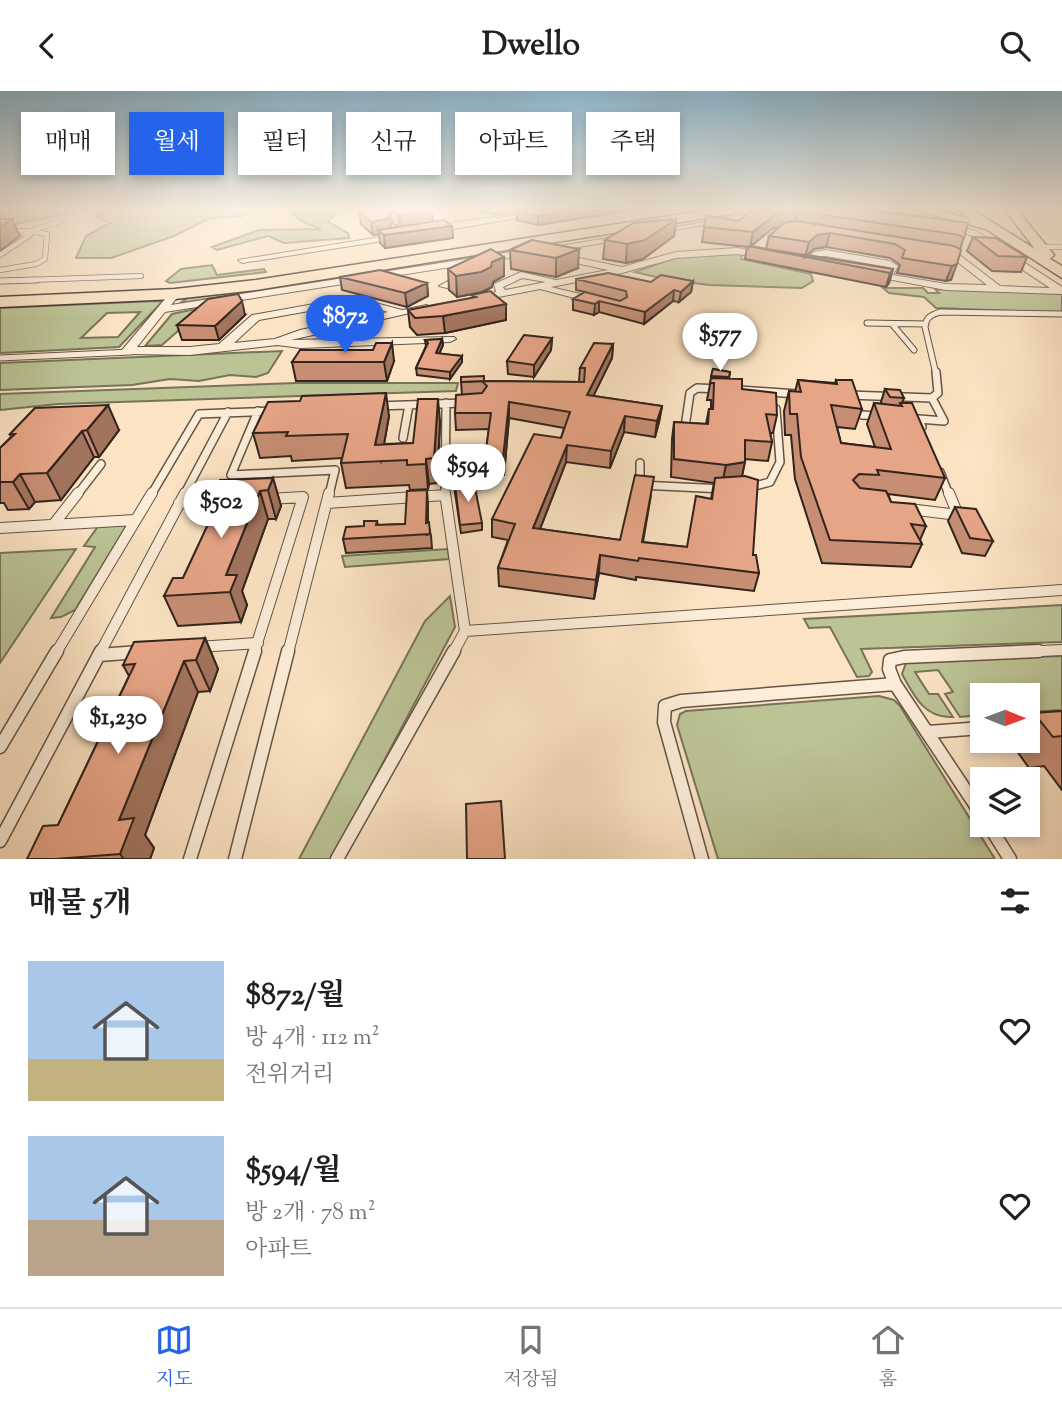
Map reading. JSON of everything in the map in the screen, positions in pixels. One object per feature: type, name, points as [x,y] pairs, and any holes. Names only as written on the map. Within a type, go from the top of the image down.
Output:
[{"type":"main road","points":[[0,300],[186,289],[480,246]]},
{"type":"main road","points":[[0,300],[175,294],[256,285],[502,246]]},
{"type":"main road","points":[[1021,246],[1062,273]]},
{"type":"main road","points":[[1035,246],[1062,265]]},
{"type":"main road","points":[[1040,246],[1044,251]]},
{"type":"street","points":[[242,260],[330,246]]},
{"type":"street","points":[[519,246],[622,270]]},
{"type":"street","points":[[165,309],[565,246]]},
{"type":"street","points":[[992,246],[1062,291]]},
{"type":"street","points":[[465,300],[622,270],[676,255],[758,249],[782,257]]},
{"type":"street","points":[[931,251],[958,258],[998,289]]},
{"type":"street","points":[[809,262],[817,254],[826,253],[887,263],[893,266],[888,277]]},
{"type":"street","points":[[444,286],[490,263],[486,259]]},
{"type":"street","points":[[795,260],[822,265]]},
{"type":"street","points":[[862,272],[946,287],[1062,291]]},
{"type":"street","points":[[503,293],[497,286],[521,275],[560,282]]},
{"type":"street","points":[[535,287],[608,303]]},
{"type":"street","points":[[175,294],[128,350],[221,349],[277,342],[300,333],[439,305]]},
{"type":"street","points":[[221,349],[256,317],[353,300],[401,313]]},
{"type":"street","points":[[277,342],[301,345],[450,339]]},
{"type":"lane","points":[[0,270],[36,264],[45,259],[46,246]]},
{"type":"lane","points":[[1044,251],[1062,247]]},
{"type":"lane","points":[[0,281],[141,275]]},
{"type":"lane","points":[[842,395],[932,398],[938,393],[939,384],[926,324],[931,315],[940,312],[1062,314]]},
{"type":"lane","points":[[867,323],[926,324]]},
{"type":"lane","points":[[892,324],[914,350]]},
{"type":"lane","points":[[0,358],[131,352]]},
{"type":"lane","points":[[685,427],[690,393],[697,388],[803,394]]},
{"type":"lane","points":[[743,489],[770,482],[780,462],[777,393]]},
{"type":"lane","points":[[907,418],[944,421],[932,398]]},
{"type":"lane","points":[[337,859],[465,631],[445,495],[446,403]]},
{"type":"lane","points":[[368,407],[470,403]]},
{"type":"lane","points":[[403,438],[409,405]]},
{"type":"lane","points":[[0,747],[199,414],[285,410]]},
{"type":"lane","points":[[235,859],[335,470],[231,475],[258,411]]},
{"type":"lane","points":[[0,841],[228,412]]},
{"type":"lane","points":[[862,415],[896,418]]},
{"type":"lane","points":[[919,419],[923,431]]},
{"type":"lane","points":[[53,525],[100,464]]},
{"type":"lane","points":[[640,464],[640,485],[676,489],[730,489]]},
{"type":"lane","points":[[905,509],[958,515],[938,467]]},
{"type":"lane","points":[[327,503],[445,495]]},
{"type":"lane","points":[[190,859],[303,497],[262,499]]},
{"type":"lane","points":[[179,503],[234,501]]},
{"type":"lane","points":[[0,528],[135,520]]},
{"type":"lane","points":[[465,631],[1062,590]]},
{"type":"lane","points":[[191,648],[258,643]]},
{"type":"lane","points":[[970,796],[895,684],[889,669],[890,660],[904,657],[1062,650]]},
{"type":"lane","points":[[99,655],[152,651]]},
{"type":"lane","points":[[702,859],[664,722],[665,706],[681,701],[895,684]]},
{"type":"lane","points":[[928,731],[970,729]]},
{"type":"lane","points":[[996,837],[1010,859]]},
{"type":"green space","points":[[82,246],[146,246],[111,258],[76,258]]},
{"type":"green space","points":[[215,246],[232,246],[217,250],[212,247]]},
{"type":"green space","points":[[507,250],[514,252],[180,303],[188,298]]},
{"type":"green space","points":[[736,253],[742,255],[741,259],[811,274],[813,281],[802,288],[709,285],[635,272],[677,257]]},
{"type":"green space","points":[[212,265],[217,275],[264,269],[266,272],[170,283],[166,281],[181,269]]},
{"type":"green space","points":[[883,288],[923,288],[928,293],[939,293],[935,289],[1062,293],[1062,313],[936,308],[924,297],[889,293]]},
{"type":"green space","points":[[162,302],[119,347],[0,353],[0,308]],"holes":[[[140,312],[118,337],[81,338],[107,313]]]},
{"type":"green space","points":[[203,309],[162,345],[145,346],[172,314]]},
{"type":"green space","points":[[282,351],[268,373],[256,377],[230,375],[199,381],[170,379],[132,385],[0,390],[0,363]]},
{"type":"green space","points":[[296,383],[458,383],[456,391],[58,404],[0,410],[0,394]]},
{"type":"green space","points":[[99,525],[125,525],[125,528],[75,610],[61,617],[51,618],[95,547],[84,546]]},
{"type":"green space","points":[[76,549],[0,663],[0,553]]},
{"type":"green space","points":[[448,549],[449,559],[345,567],[342,556]]},
{"type":"green space","points":[[450,596],[455,627],[332,859],[299,859],[425,621]]},
{"type":"green space","points":[[1062,605],[1062,642],[861,649],[872,672],[869,676],[857,677],[830,627],[809,628],[804,619]]},
{"type":"green space","points":[[1062,656],[1062,710],[1040,711],[1040,683],[970,683],[970,716],[960,717],[945,694],[953,692],[938,670],[915,672],[929,694],[938,694],[953,717],[943,717],[922,705],[902,674],[906,663]]},
{"type":"green space","points":[[879,696],[894,700],[970,819],[970,837],[981,837],[995,859],[718,859],[677,725],[680,714],[686,711]]},
{"type":"building","points":[[519,246],[562,246],[579,249],[556,258],[510,250]]},
{"type":"building","points":[[748,246],[893,269],[890,273]]},
{"type":"building","points":[[898,246],[953,246],[961,250],[957,264],[952,266],[902,258],[905,250]]},
{"type":"building","points":[[985,246],[1009,246],[1027,257],[998,256]]},
{"type":"building","points":[[491,249],[504,257],[492,262],[491,267],[481,272],[456,276],[448,269]]},
{"type":"building","points":[[380,270],[427,283],[405,293],[340,277]]},
{"type":"building","points":[[608,273],[651,282],[661,275],[693,281],[681,292],[674,290],[645,312],[599,301],[595,304],[573,299],[585,292],[620,301],[627,297],[626,291],[576,279]]},
{"type":"building","points":[[490,291],[506,304],[443,316],[415,318],[408,310],[476,297],[472,295]]},
{"type":"building","points":[[238,294],[242,301],[215,326],[177,325],[208,299]]},
{"type":"building","points":[[524,335],[552,338],[534,365],[507,361]]},
{"type":"building","points":[[442,339],[436,353],[462,356],[450,372],[416,368],[428,343],[425,340]]},
{"type":"building","points":[[376,343],[392,343],[384,362],[292,362],[300,350],[373,350]]},
{"type":"building","points":[[594,343],[613,344],[587,395],[662,406],[657,421],[625,416],[611,451],[567,445],[533,528],[620,540],[635,475],[654,477],[642,542],[687,547],[696,496],[712,499],[715,478],[745,476],[758,480],[753,555],[756,555],[759,573],[600,555],[596,580],[498,568],[515,524],[492,519],[534,434],[561,438],[570,412],[509,402],[503,458],[485,457],[491,413],[455,413],[456,395],[482,393],[487,386],[482,381],[461,382],[461,377],[484,376],[484,381],[584,382],[585,368],[580,368]]},
{"type":"building","points":[[713,369],[730,372],[729,377],[711,376]]},
{"type":"building","points":[[711,378],[742,379],[742,389],[776,393],[777,415],[766,414],[772,442],[745,440],[745,462],[726,465],[674,459],[674,422],[708,424],[709,409],[713,409],[714,383],[710,383]]},
{"type":"building","points":[[798,380],[837,384],[836,380],[852,380],[862,409],[831,405],[841,443],[891,449],[874,403],[902,406],[900,403],[912,403],[945,478],[877,470],[879,475],[859,474],[853,480],[860,488],[886,491],[891,502],[915,504],[926,526],[911,524],[922,544],[830,540],[801,457],[797,414],[790,414],[789,391],[801,392]]},
{"type":"building","points":[[885,389],[900,390],[904,398],[890,397]]},
{"type":"building","points":[[386,393],[375,445],[413,443],[418,399],[438,399],[434,458],[426,459],[426,464],[407,465],[407,460],[341,463],[348,434],[286,436],[288,432],[253,433],[268,402],[300,401],[302,396]]},
{"type":"building","points":[[108,405],[47,473],[20,474],[13,482],[0,482],[0,448],[35,408]]},
{"type":"building","points":[[273,478],[268,490],[260,491],[226,575],[237,575],[230,592],[164,596],[173,578],[183,578],[223,492],[214,493],[220,480]]},
{"type":"building","points":[[474,483],[482,523],[460,525],[455,485]]},
{"type":"building","points":[[427,490],[426,523],[429,522],[430,534],[343,539],[346,527],[364,526],[364,521],[377,521],[376,525],[405,524],[407,491]]},
{"type":"building","points":[[955,507],[976,509],[993,541],[970,538]]},
{"type":"building","points":[[205,638],[196,660],[184,661],[119,820],[134,818],[120,854],[27,859],[43,826],[58,825],[135,664],[123,665],[134,642]]},
{"type":"building","points":[[1062,711],[1062,736],[1053,737],[1040,721],[1040,713]]},
{"type":"building","points":[[501,801],[505,859],[467,859],[466,804]]}]
